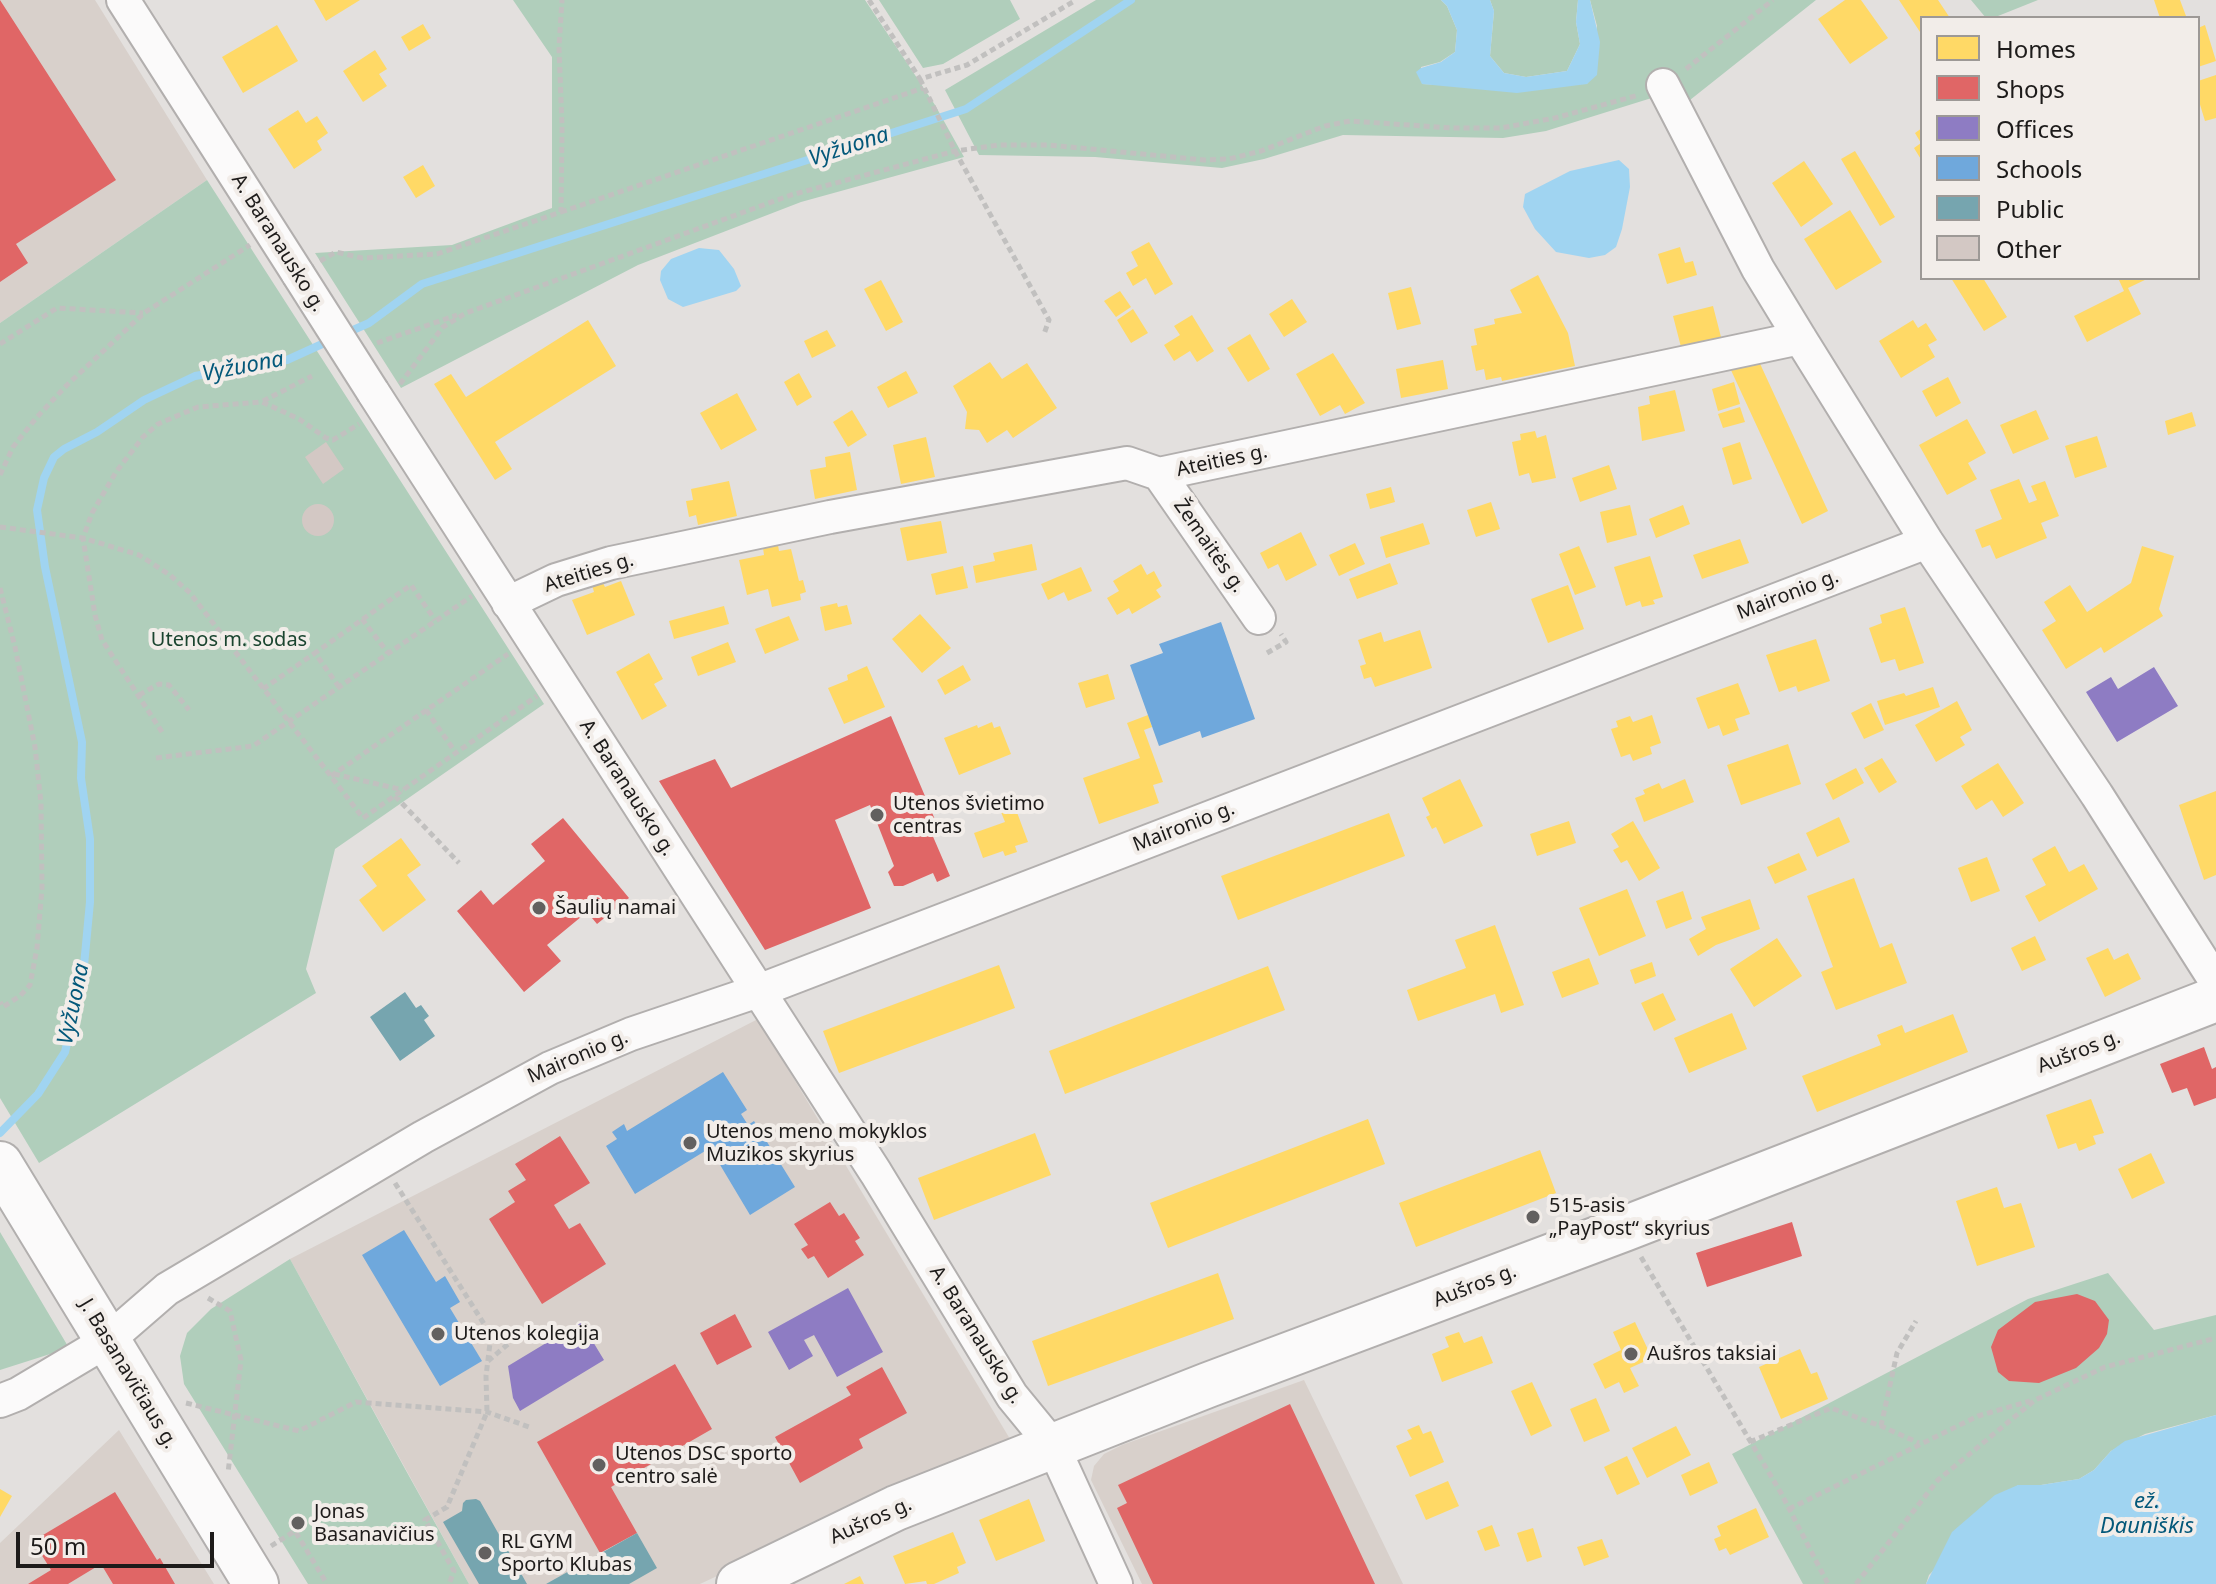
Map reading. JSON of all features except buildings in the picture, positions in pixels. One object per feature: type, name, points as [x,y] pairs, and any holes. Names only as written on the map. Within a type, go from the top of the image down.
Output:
[{"type":"street","name":"A. Baranausko g.","points":[[123,0],[271,232],[309,268],[378,400],[876,1173],[1012,1396],[1053,1446],[1116,1584]]},
{"type":"street","points":[[1663,85],[1758,269],[1800,338],[1927,542],[2097,795],[2216,982]]},
{"type":"street","name":"Ateities g.","points":[[508,603],[556,580],[611,563],[830,517],[1127,463],[1159,474],[1800,338]]},
{"type":"street","name":"Žemaitės g.","points":[[1159,474],[1259,618]]},
{"type":"street","name":"Maironio g.","points":[[0,1401],[18,1394],[107,1341],[167,1289],[381,1162],[550,1068],[631,1034],[758,991],[1927,542]]},
{"type":"street","name":"Aušros g.","points":[[739,1584],[896,1508],[1208,1385],[1624,1229],[2216,999]]},
{"type":"street","name":"J. Basanavičiaus g.","points":[[7,1176],[256,1584]]},
{"type":"path","points":[[561,212],[559,47],[562,0]]},
{"type":"path","points":[[869,0],[920,79],[948,138],[1049,320],[1044,334]]},
{"type":"path","points":[[920,79],[967,65],[1076,0]]},
{"type":"path","points":[[377,343],[791,195],[955,151],[999,145],[1049,145],[1204,160],[1229,159],[1261,151],[1325,126],[1350,121],[1501,128],[1555,118],[1632,98],[1663,85],[1773,0]]},
{"type":"path","points":[[309,268],[336,252],[362,258],[437,254],[923,88]]},
{"type":"path","points":[[0,475],[13,447],[37,417],[144,313],[271,232]]},
{"type":"path","points":[[0,344],[57,308],[144,313]]},
{"type":"path","points":[[378,400],[443,327],[466,313]]},
{"type":"path","points":[[162,732],[102,640],[83,538],[92,513],[116,472],[143,437],[158,424],[198,407],[262,402],[312,376]]},
{"type":"path","points":[[262,402],[299,419],[326,438],[333,440],[347,431]]},
{"type":"path","points":[[0,527],[83,538],[139,555],[170,575],[190,593],[363,818],[537,696]]},
{"type":"path","points":[[263,689],[411,585],[435,620]]},
{"type":"path","points":[[0,588],[26,697],[41,803],[42,888],[30,985],[20,996],[1,1006]]},
{"type":"path","points":[[156,758],[253,746],[473,596]]},
{"type":"path","points":[[362,619],[388,653]]},
{"type":"path","points":[[1267,653],[1286,642]]},
{"type":"path","points":[[332,775],[509,652]]},
{"type":"path","points":[[315,653],[339,687]]},
{"type":"path","points":[[139,695],[159,684],[169,685],[189,710]]},
{"type":"path","points":[[426,710],[456,753]]},
{"type":"path","points":[[332,775],[404,790]]},
{"type":"path","points":[[395,796],[459,863]]},
{"type":"path","points":[[381,1162],[491,1335],[487,1412],[447,1507],[425,1520],[454,1571],[449,1584]]},
{"type":"path","points":[[1624,1229],[1789,1509],[1828,1584]]},
{"type":"path","points":[[179,1282],[230,1311],[241,1360],[221,1528]]},
{"type":"path","points":[[1881,1426],[1897,1353],[1916,1321]]},
{"type":"path","points":[[488,1361],[520,1334]]},
{"type":"path","points":[[1789,1509],[1978,1416],[2035,1400],[2105,1367],[2216,1338]]},
{"type":"path","points":[[138,1392],[299,1431],[356,1402],[487,1412],[532,1428]]},
{"type":"path","points":[[1856,1584],[1938,1480],[2035,1400]]},
{"type":"path","points":[[1750,1442],[1831,1408],[1920,1444]]},
{"type":"path","points":[[295,1531],[327,1584]]},
{"type":"shaded area","points":[[0,0],[95,0],[207,180],[0,323]]},
{"type":"shaded area","points":[[758,1019],[1010,1439],[700,1584],[469,1584],[290,1259]]},
{"type":"shaded area","points":[[1304,1380],[1403,1584],[1142,1584],[1091,1480],[1094,1466],[1104,1454],[1122,1445]]},
{"type":"shaded area","points":[[119,1430],[214,1584],[0,1584],[0,1543]]},
{"type":"green space","points":[[513,0],[865,0],[935,105],[964,157],[801,202],[638,265],[401,388],[315,253],[452,245],[552,208],[552,57]]},
{"type":"green space","points":[[879,0],[1010,0],[1020,19],[943,64],[923,68]]},
{"type":"green space","points":[[1096,0],[1441,0],[1447,6],[1457,30],[1455,52],[1440,62],[1421,67],[1422,84],[1443,85],[1587,84],[1597,26],[1590,0],[1816,0],[1690,100],[1658,96],[1546,131],[1503,138],[1343,135],[1222,168],[1095,157],[979,155],[945,90]]},
{"type":"green space","points":[[1490,0],[1578,0],[1576,22],[1580,44],[1567,71],[1526,77],[1504,73],[1490,56],[1494,11]]},
{"type":"green space","points":[[1971,0],[2038,0],[1998,16],[1984,16]]},
{"type":"green space","name":"Utenos m. sodas","points":[[207,180],[544,704],[335,849],[306,969],[316,993],[39,1163],[0,1098],[0,323]]},
{"type":"green space","points":[[0,1232],[69,1348],[0,1370]]},
{"type":"green space","points":[[290,1259],[469,1584],[308,1584],[184,1384],[180,1356],[187,1333],[211,1309]]},
{"type":"green space","points":[[2108,1273],[2154,1330],[2216,1315],[2216,1415],[2145,1434],[2111,1451],[2094,1470],[2079,1479],[2018,1485],[1929,1575],[1926,1584],[1803,1584],[1732,1454],[2028,1299]]},
{"type":"water","points":[[1441,0],[1490,0],[1494,11],[1490,56],[1504,73],[1526,77],[1567,71],[1580,44],[1576,22],[1578,0],[1590,0],[1600,42],[1597,75],[1587,84],[1517,93],[1422,84],[1416,72],[1441,62],[1455,52],[1457,30],[1447,6]]},
{"type":"water","points":[[1619,160],[1629,169],[1630,187],[1616,247],[1605,255],[1589,258],[1556,252],[1535,229],[1523,207],[1525,194],[1570,171]]},
{"type":"water","points":[[699,248],[719,250],[734,269],[741,286],[736,291],[683,307],[668,299],[660,280],[661,271],[671,259]]},
{"type":"water","name":"ež. Dauniškis","points":[[2216,1415],[2216,1584],[1926,1584],[1952,1532],[1995,1495],[2018,1485],[2079,1479],[2094,1470],[2125,1441]]},
{"type":"waterway","name":"Vyžuona","points":[[344,334],[369,323],[422,284],[966,109],[1131,0]]},
{"type":"waterway","name":"Vyžuona","points":[[0,1133],[38,1094],[65,1052],[83,976],[90,902],[90,839],[81,778],[82,742],[45,567],[37,510],[44,478],[54,457],[64,449],[97,432],[144,400],[195,376],[287,360],[331,340]]},
{"type":"place","name":"Utenos švietimo centras","points":[[877,815]]},
{"type":"place","name":"Šaulių namai","points":[[539,908]]},
{"type":"place","name":"Utenos meno mokyklos Muzikos skyrius","points":[[690,1143]]},
{"type":"place","name":"515-asis „PayPost“ skyrius","points":[[1533,1217]]},
{"type":"place","name":"Utenos kolegija","points":[[438,1334]]},
{"type":"place","name":"Aušros taksiai","points":[[1631,1354]]},
{"type":"place","name":"Utenos DSC sporto centro salė","points":[[599,1465]]},
{"type":"place","name":"Jonas Basanavičius","points":[[298,1523]]},
{"type":"place","name":"RL GYM Sporto Klubas","points":[[485,1553]]}]
